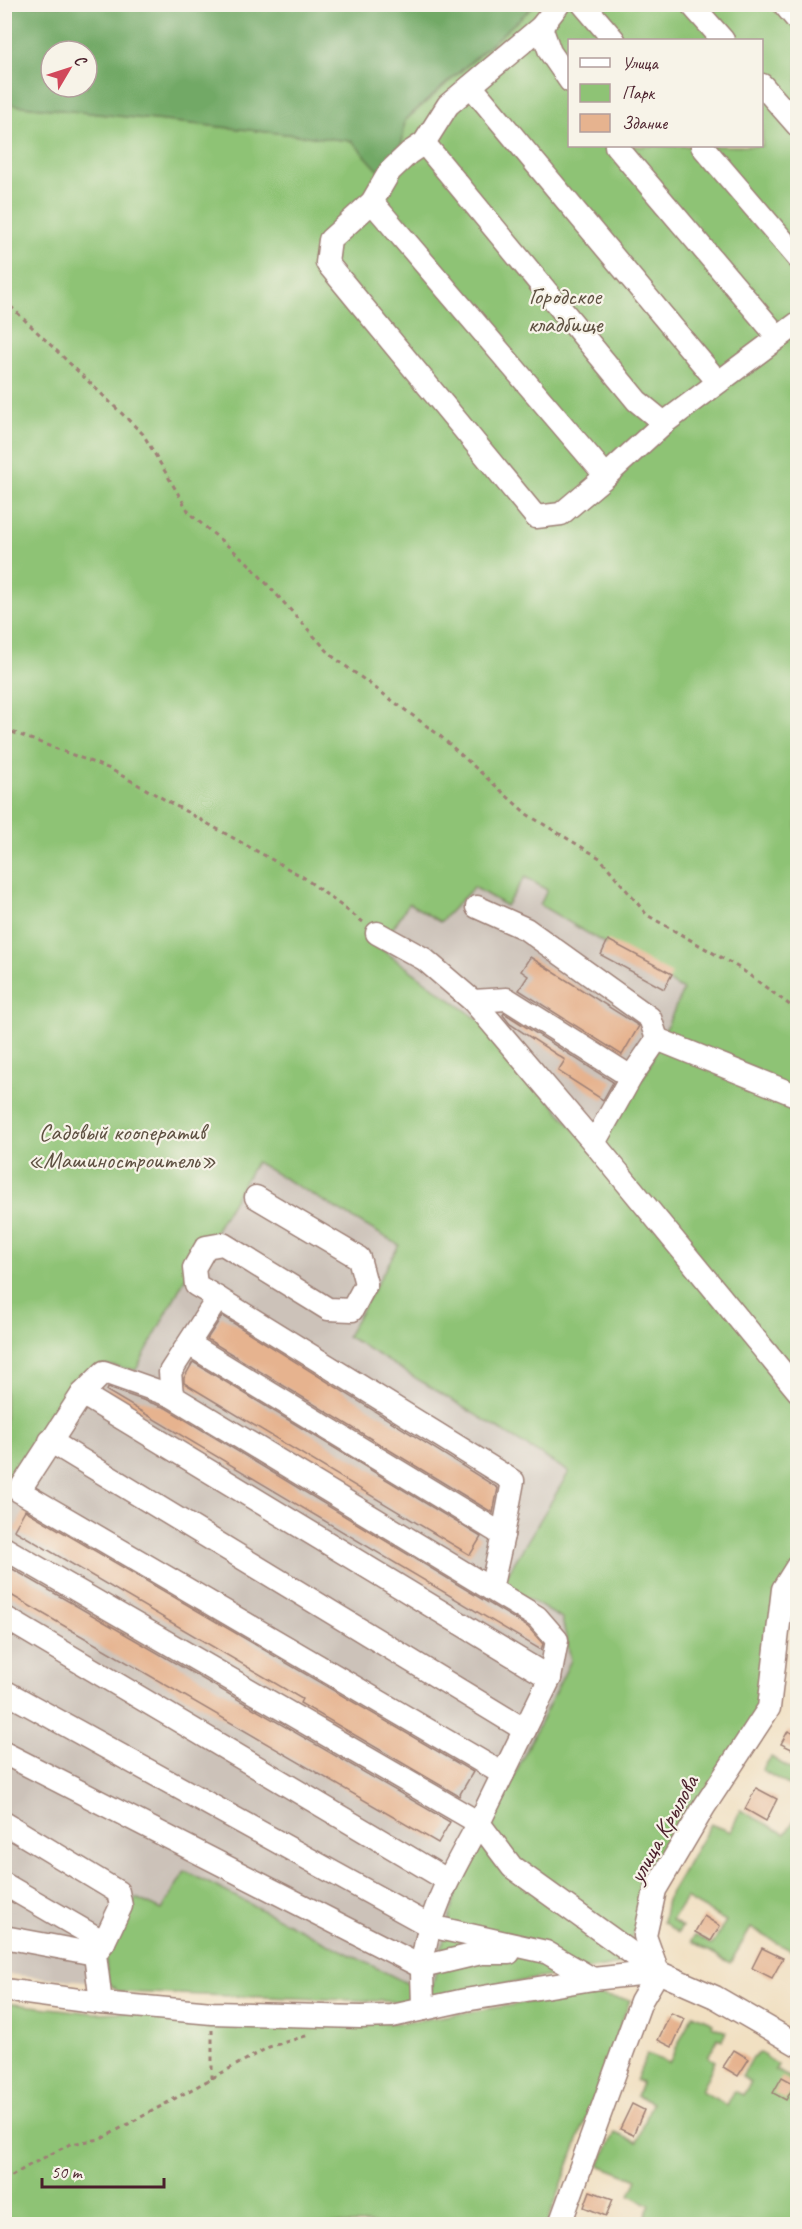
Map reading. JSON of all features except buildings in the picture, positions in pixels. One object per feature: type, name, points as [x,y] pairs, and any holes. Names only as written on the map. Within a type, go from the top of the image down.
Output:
[{"type":"street","points":[[559,4],[541,27],[448,105],[424,143],[409,153],[390,171],[372,202],[330,240],[327,263],[536,517],[561,514],[664,423],[798,323]]},
{"type":"street","points":[[583,4],[613,39]]},
{"type":"street","points":[[691,4],[722,39]]},
{"type":"street","points":[[784,4],[798,21]]},
{"type":"street","points":[[541,27],[550,52],[568,78]]},
{"type":"street","points":[[471,86],[718,382]]},
{"type":"street","points":[[763,86],[798,126]]},
{"type":"street","points":[[424,143],[637,401],[664,423]]},
{"type":"street","points":[[617,147],[778,337]]},
{"type":"street","points":[[703,147],[798,258]]},
{"type":"street","points":[[372,202],[606,476]]},
{"type":"street","points":[[477,907],[526,929],[650,1018],[657,1039],[798,1096]]},
{"type":"street","points":[[377,933],[424,959],[473,1001],[594,1143],[798,1391]]},
{"type":"street","points":[[473,1001],[507,999],[631,1077]]},
{"type":"street","points":[[594,1143],[631,1077],[657,1039]]},
{"type":"street","points":[[256,1197],[359,1258],[366,1284],[352,1310],[328,1309],[223,1244],[206,1247],[194,1268],[196,1285],[513,1481],[491,1589]]},
{"type":"street","points":[[172,1396],[171,1372],[218,1298]]},
{"type":"street","points":[[189,1344],[503,1535]]},
{"type":"street","points":[[423,2009],[422,1967],[430,1926],[447,1880],[479,1823],[525,1730],[550,1678],[557,1640],[537,1617],[172,1396],[104,1372],[82,1394],[20,1491],[503,1774]]},
{"type":"street","points":[[82,1394],[550,1678]]},
{"type":"street","points":[[50,1441],[525,1730]]},
{"type":"street","points":[[4,1548],[479,1823],[512,1867],[658,1972],[715,1997],[798,2045]]},
{"type":"street","name":"улица Крылова","points":[[658,1972],[645,1936],[655,1890],[704,1807],[769,1708],[783,1589],[798,1566]]},
{"type":"street","points":[[4,1617],[447,1880]]},
{"type":"street","points":[[4,1691],[430,1926],[546,1952],[593,1979]]},
{"type":"street","points":[[4,1753],[422,1967],[481,1953],[546,1952]]},
{"type":"street","points":[[4,1823],[118,1892],[121,1906],[100,1948],[101,2003]]},
{"type":"street","points":[[4,1884],[100,1948]]},
{"type":"street","points":[[4,1937],[100,1948]]},
{"type":"street","points":[[4,1990],[101,2003],[212,2013],[360,2018],[392,2016],[465,2000],[593,1979],[658,1972]]},
{"type":"street","points":[[560,2224],[641,2001],[658,1972]]},
{"type":"path","points":[[4,300],[143,434],[190,514],[248,563],[333,656],[439,735],[528,815],[600,858],[647,915],[741,969],[798,1011]]},
{"type":"path","points":[[4,729],[110,769],[303,877],[377,933]]},
{"type":"path","points":[[212,2013],[212,2079]]},
{"type":"path","points":[[4,2181],[70,2144],[100,2139],[269,2046],[311,2035]]},
{"type":"shaded area","points":[[525,877],[547,891],[540,905],[683,990],[649,1067],[596,1156],[380,948],[409,903]]},
{"type":"shaded area","points":[[256,1162],[399,1245],[347,1336],[569,1472],[502,1583],[562,1619],[571,1660],[455,1896],[430,1995],[162,1911],[137,1898],[108,1983],[5,1974],[5,1501],[77,1393],[204,1243],[211,1238]]},
{"type":"green space","points":[[4,5],[535,5],[405,120],[402,143],[379,171],[352,141],[14,105],[5,101]]},
{"type":"green space","points":[[535,5],[797,5],[797,1555],[762,1708],[647,1888],[625,1963],[404,2002],[120,1992],[108,1983],[105,1955],[136,1898],[162,1910],[185,1871],[430,1995],[455,1896],[571,1660],[562,1619],[502,1583],[569,1472],[347,1336],[399,1245],[256,1162],[211,1238],[204,1243],[136,1370],[105,1365],[77,1393],[5,1501],[5,101],[14,105],[352,141],[402,143],[405,121]],"holes":[[[525,877],[547,890],[540,905],[683,990],[649,1067],[596,1155],[487,1026],[380,948],[409,903],[440,922],[474,887],[506,906]]]},
{"type":"green space","points":[[771,1757],[797,1773],[797,1790],[762,1770]]},
{"type":"green space","points":[[740,1810],[785,1834],[797,1816],[797,1954],[751,1928],[730,1963],[691,1941],[695,1935],[712,1945],[726,1921],[686,1898],[672,1920],[682,1927],[678,1933],[663,1922],[667,1899],[711,1824],[731,1832]]},
{"type":"green space","points":[[585,1993],[630,2000],[547,2224],[5,2224],[5,2003],[94,2013],[127,2012],[402,2023]]},
{"type":"green space","points":[[693,2014],[726,2032],[722,2040],[718,2038],[708,2057],[715,2061],[701,2091],[727,2105],[734,2091],[743,2095],[751,2082],[742,2077],[753,2057],[760,2053],[778,2065],[775,2070],[797,2081],[797,2224],[641,2224],[650,2205],[630,2195],[637,2180],[599,2165],[615,2133],[637,2142],[652,2103],[637,2096],[642,2083],[636,2081],[647,2054],[669,2063]]},
{"type":"park label","name":"Городское кладбище","points":[[565,310]]},
{"type":"park label","name":"Садовый кооператив «Машиностроитель»","points":[[122,1146]]}]
